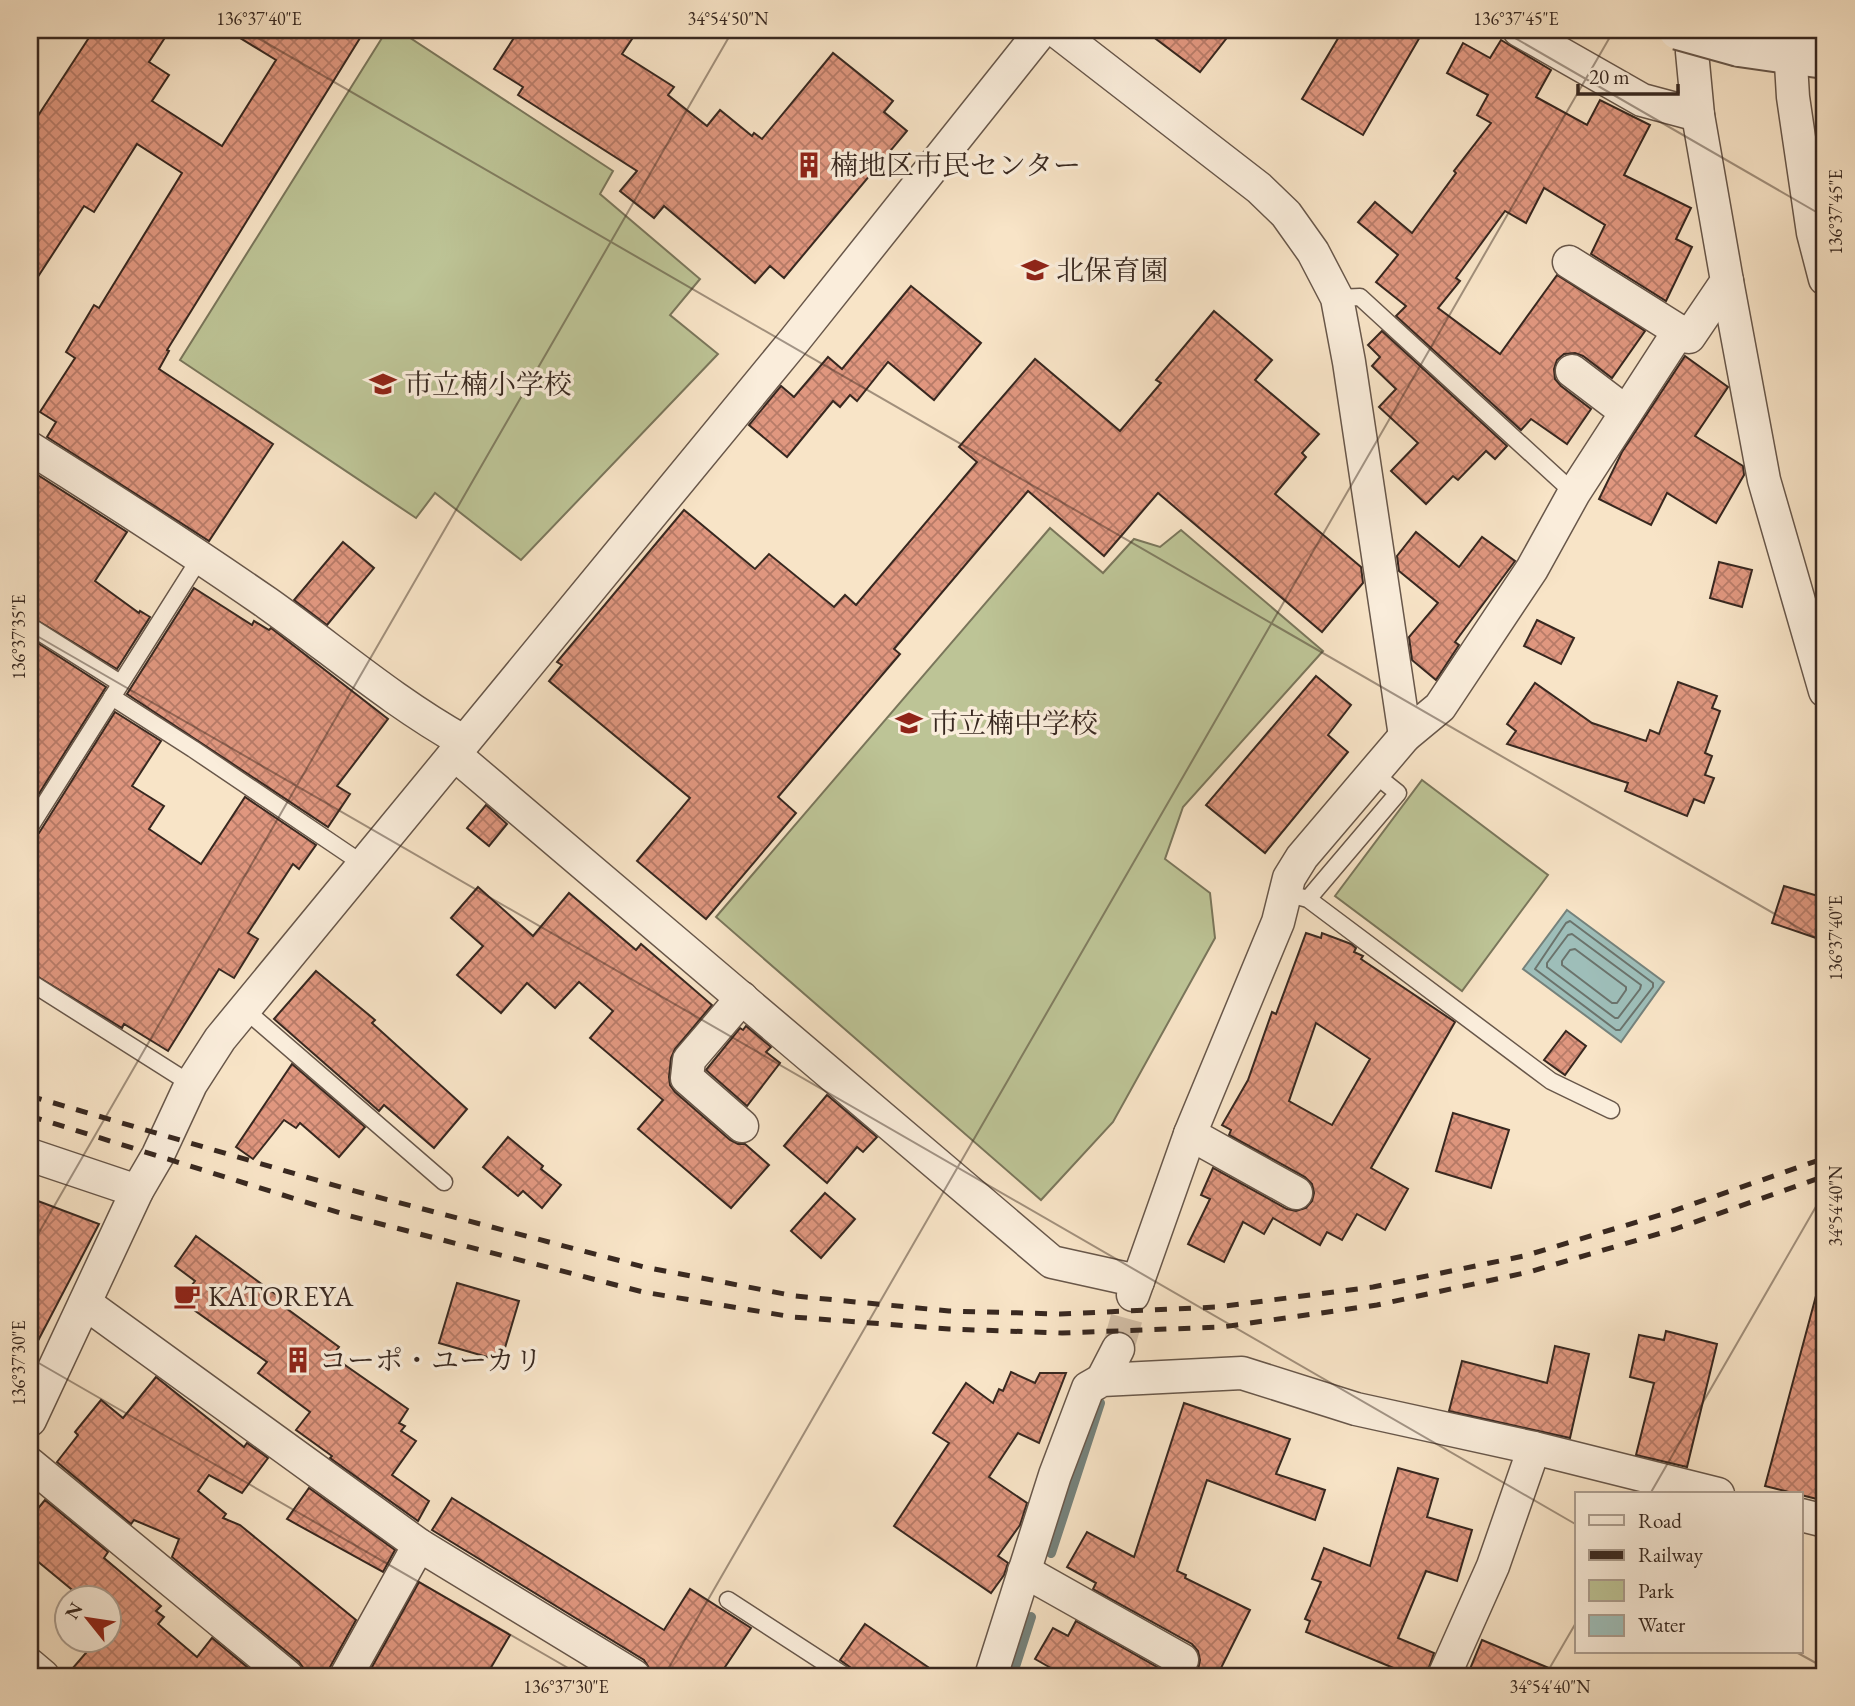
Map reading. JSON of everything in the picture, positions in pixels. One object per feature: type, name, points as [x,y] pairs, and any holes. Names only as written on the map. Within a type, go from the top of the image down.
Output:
[{"type":"street","points":[[30,1420],[137,1191],[158,1156],[191,1084],[220,1039],[803,330],[1042,30]]},
{"type":"street","points":[[1055,30],[1259,188],[1286,214],[1314,252],[1337,298],[1352,376],[1405,737]]},
{"type":"street","points":[[1520,30],[1642,100],[1699,115]]},
{"type":"street","points":[[1825,279],[1813,233],[1793,97],[1805,50],[1685,41],[1764,480],[1825,691]]},
{"type":"street","points":[[1569,262],[1689,337],[1727,281]]},
{"type":"street","points":[[30,448],[267,604],[424,719],[742,998],[1052,1262],[1135,1288],[1190,1134],[1278,922],[1296,896],[1289,878],[1302,857],[1373,773],[1405,737],[1440,707],[1532,569],[1574,493],[1679,331]]},
{"type":"street","points":[[1572,371],[1626,412]]},
{"type":"street","points":[[742,998],[689,1060],[687,1078],[742,1126]]},
{"type":"street","points":[[1190,1134],[1296,1193]]},
{"type":"street","points":[[30,1155],[137,1191]]},
{"type":"street","points":[[85,1303],[419,1545],[634,1676]]},
{"type":"street","points":[[1102,1380],[1118,1349]]},
{"type":"street","points":[[991,1676],[1055,1475],[1088,1388],[1102,1380],[1242,1373],[1356,1409],[1534,1448],[1710,1492]]},
{"type":"street","points":[[1444,1676],[1493,1566],[1534,1448]]},
{"type":"street","points":[[30,1464],[287,1676]]},
{"type":"street","points":[[1802,1515],[1825,1521]]},
{"type":"street","points":[[346,1676],[419,1545]]},
{"type":"street","points":[[1024,1571],[1182,1660]]},
{"type":"street","points":[[30,1665],[43,1676]]},
{"type":"lane","points":[[1337,298],[1360,298],[1574,493]]},
{"type":"lane","points":[[30,827],[200,558]]},
{"type":"lane","points":[[30,626],[120,682]]},
{"type":"lane","points":[[111,697],[193,749],[362,864]]},
{"type":"lane","points":[[1296,896],[1551,1081],[1611,1110]]},
{"type":"lane","points":[[30,982],[191,1084]]},
{"type":"lane","points":[[243,1008],[444,1182]]},
{"type":"lane","points":[[728,1600],[845,1676]]},
{"type":"green space","points":[[387,30],[398,30],[613,171],[600,194],[700,279],[670,315],[718,354],[521,560],[435,493],[416,518],[180,360]]},
{"type":"green space","points":[[1050,528],[1103,573],[1134,539],[1160,547],[1181,530],[1323,651],[1183,807],[1165,859],[1210,893],[1215,938],[1113,1122],[1041,1200],[716,917]]},
{"type":"green space","points":[[1422,780],[1548,875],[1462,991],[1335,896]]},
{"type":"water","points":[[1567,910],[1664,982],[1621,1042],[1523,969]]},
{"type":"building","points":[[94,30],[170,30],[149,62],[169,75],[152,101],[222,146],[276,60],[227,30],[365,30],[167,350],[169,351],[159,369],[273,444],[209,541],[47,437],[56,422],[40,412],[75,358],[66,352],[94,305],[99,308],[182,173],[137,144],[94,212],[84,206],[30,289],[30,128]]},
{"type":"building","points":[[519,30],[638,30],[622,54],[674,87],[668,95],[707,126],[720,110],[752,136],[754,133],[762,139],[833,53],[893,101],[884,112],[907,131],[784,278],[770,266],[755,283],[664,206],[654,218],[620,191],[637,171],[518,95],[523,87],[494,69]]},
{"type":"building","points":[[1144,30],[1233,30],[1200,72]]},
{"type":"building","points":[[1343,30],[1424,30],[1363,135],[1302,99]]},
{"type":"building","points":[[1501,40],[1551,70],[1536,97],[1587,125],[1600,100],[1650,125],[1624,175],[1691,208],[1676,239],[1692,247],[1666,301],[1591,254],[1605,225],[1544,188],[1526,223],[1505,211],[1456,278],[1460,281],[1438,308],[1500,354],[1557,275],[1645,331],[1612,378],[1575,353],[1564,354],[1557,360],[1555,379],[1591,409],[1567,444],[1531,419],[1521,430],[1396,316],[1406,306],[1376,282],[1398,255],[1358,222],[1375,202],[1412,233],[1491,123],[1477,115],[1488,95],[1447,73],[1463,43],[1490,58]]},
{"type":"building","points":[[911,286],[981,343],[934,400],[888,362],[857,401],[850,395],[840,407],[833,401],[787,457],[749,425],[781,386],[794,397],[828,357],[842,369]]},
{"type":"building","points":[[1214,311],[1272,360],[1255,380],[1319,434],[1302,453],[1306,457],[1275,494],[1361,567],[1363,583],[1322,632],[1158,493],[1104,556],[1028,491],[894,649],[900,654],[778,797],[796,813],[706,919],[637,861],[690,798],[549,681],[562,665],[557,662],[684,510],[755,569],[769,554],[834,607],[845,595],[856,605],[977,462],[959,447],[1035,359],[1120,431],[1161,383],[1156,380]]},
{"type":"building","points":[[1382,331],[1507,446],[1495,459],[1486,451],[1458,480],[1453,476],[1426,504],[1391,471],[1418,443],[1379,407],[1396,389],[1372,366],[1380,357],[1368,345]]},
{"type":"building","points":[[1685,356],[1728,387],[1695,436],[1743,466],[1744,475],[1716,523],[1667,493],[1651,525],[1599,499],[1622,452]]},
{"type":"building","points":[[30,470],[127,532],[95,581],[139,613],[140,611],[150,617],[117,669],[30,616]]},
{"type":"building","points":[[1416,532],[1459,567],[1482,537],[1515,561],[1455,642],[1459,645],[1436,680],[1412,660],[1409,637],[1438,603],[1399,571],[1397,556]]},
{"type":"building","points":[[343,542],[374,568],[327,625],[294,600]]},
{"type":"building","points":[[1719,562],[1752,570],[1742,607],[1710,598]]},
{"type":"building","points":[[194,588],[252,625],[254,621],[269,630],[271,628],[388,719],[337,786],[350,794],[328,827],[127,694]]},
{"type":"building","points":[[1537,620],[1574,638],[1561,664],[1524,646]]},
{"type":"building","points":[[30,638],[106,687],[30,808]]},
{"type":"building","points":[[1316,676],[1351,705],[1328,735],[1348,752],[1265,853],[1206,805]]},
{"type":"building","points":[[1678,682],[1717,696],[1712,708],[1720,711],[1705,753],[1712,756],[1705,775],[1714,778],[1704,803],[1694,799],[1687,816],[1625,791],[1628,783],[1507,744],[1516,731],[1507,724],[1535,683],[1592,723],[1646,741],[1650,730],[1659,734]]},
{"type":"building","points":[[115,712],[161,741],[132,786],[164,806],[149,829],[201,864],[245,797],[316,845],[299,869],[293,864],[248,933],[258,939],[234,978],[219,969],[168,1051],[124,1024],[122,1028],[30,972],[30,837],[39,833]]},
{"type":"building","points":[[486,805],[507,824],[489,846],[467,828]]},
{"type":"building","points":[[1784,886],[1825,898],[1825,941],[1772,923]]},
{"type":"building","points":[[478,887],[533,936],[569,893],[636,950],[641,944],[712,1005],[675,1049],[669,1077],[675,1092],[730,1140],[745,1144],[769,1165],[731,1208],[638,1129],[663,1100],[590,1038],[613,1011],[579,982],[555,1008],[527,983],[501,1013],[457,975],[483,946],[451,918]]},
{"type":"building","points":[[1306,933],[1321,938],[1322,933],[1351,944],[1356,948],[1354,952],[1363,956],[1361,959],[1455,1022],[1371,1168],[1408,1189],[1385,1230],[1357,1214],[1342,1240],[1327,1232],[1320,1245],[1273,1218],[1264,1234],[1243,1222],[1224,1262],[1188,1244],[1210,1199],[1201,1195],[1213,1168],[1287,1209],[1296,1211],[1306,1208],[1314,1193],[1312,1184],[1305,1177],[1229,1135],[1231,1130],[1222,1125],[1248,1080],[1272,1012],[1276,1014]],"holes":[[[1316,1023],[1370,1059],[1332,1125],[1289,1101]]]},
{"type":"building","points":[[316,971],[375,1020],[372,1023],[467,1109],[434,1148],[384,1105],[379,1111],[274,1019]]},
{"type":"building","points":[[746,1026],[771,1047],[766,1052],[780,1063],[747,1106],[706,1070],[740,1028],[743,1030]]},
{"type":"building","points":[[1566,1031],[1586,1046],[1565,1075],[1544,1060]]},
{"type":"building","points":[[292,1064],[365,1127],[339,1157],[300,1123],[296,1128],[284,1120],[253,1159],[236,1147]]},
{"type":"building","points":[[827,1095],[877,1137],[863,1152],[857,1147],[827,1183],[784,1146]]},
{"type":"building","points":[[1453,1113],[1509,1130],[1491,1188],[1436,1171]]},
{"type":"building","points":[[508,1137],[561,1185],[542,1208],[523,1191],[518,1196],[483,1167]]},
{"type":"building","points":[[825,1193],[855,1219],[821,1258],[791,1231]]},
{"type":"building","points":[[30,1198],[99,1224],[30,1356]]},
{"type":"building","points":[[196,1236],[289,1304],[286,1308],[339,1347],[332,1356],[408,1409],[399,1423],[405,1426],[401,1431],[416,1441],[392,1475],[429,1501],[418,1521],[330,1458],[332,1456],[296,1430],[310,1412],[258,1373],[267,1362],[180,1300],[195,1281],[175,1266]]},
{"type":"building","points":[[457,1283],[519,1301],[501,1361],[439,1343]]},
{"type":"building","points":[[1817,1292],[1825,1293],[1825,1465],[1817,1499],[1802,1495],[1802,1492],[1765,1486]]},
{"type":"building","points":[[1666,1331],[1717,1344],[1687,1467],[1636,1455],[1654,1383],[1630,1377],[1639,1335],[1664,1340]]},
{"type":"building","points":[[1555,1346],[1589,1354],[1570,1438],[1449,1411],[1462,1361],[1547,1383]]},
{"type":"building","points":[[1011,1372],[1035,1383],[1040,1373],[1066,1373],[1039,1443],[1018,1433],[989,1477],[1027,1503],[1020,1525],[998,1556],[1008,1563],[1004,1575],[991,1593],[894,1526],[949,1443],[933,1433],[966,1383],[993,1403],[999,1389],[1003,1391]]},
{"type":"building","points":[[156,1377],[244,1447],[247,1443],[268,1458],[242,1493],[209,1475],[198,1491],[226,1514],[223,1518],[240,1525],[356,1620],[330,1667],[328,1676],[305,1676],[299,1662],[172,1557],[179,1539],[134,1520],[131,1524],[57,1462],[78,1435],[75,1432],[101,1400],[123,1418]]},
{"type":"building","points":[[1184,1403],[1290,1439],[1276,1474],[1325,1490],[1315,1520],[1207,1480],[1177,1571],[1186,1575],[1185,1578],[1250,1610],[1217,1676],[1190,1676],[1198,1670],[1200,1660],[1198,1651],[1192,1644],[1093,1589],[1096,1583],[1067,1567],[1087,1532],[1134,1557]]},
{"type":"building","points":[[1398,1468],[1438,1479],[1427,1517],[1472,1530],[1457,1581],[1426,1571],[1398,1638],[1434,1653],[1426,1676],[1413,1676],[1306,1632],[1310,1621],[1305,1619],[1321,1582],[1312,1579],[1324,1548],[1370,1566]]},
{"type":"building","points":[[309,1488],[395,1550],[383,1572],[287,1519]]},
{"type":"building","points":[[452,1498],[664,1630],[690,1589],[751,1628],[719,1676],[659,1676],[651,1671],[644,1660],[432,1530]]},
{"type":"building","points":[[45,1500],[108,1552],[104,1558],[161,1606],[156,1611],[164,1617],[158,1624],[197,1657],[212,1638],[258,1676],[66,1676],[85,1654],[122,1654],[122,1584],[65,1584],[30,1555],[30,1518]]},
{"type":"building","points":[[419,1582],[510,1635],[486,1676],[367,1676]]},
{"type":"building","points":[[1076,1621],[1173,1676],[1065,1676],[1035,1659],[1053,1628],[1068,1636]]},
{"type":"building","points":[[865,1624],[941,1676],[855,1676],[851,1668],[840,1660]]},
{"type":"building","points":[[1482,1640],[1568,1676],[1464,1676],[1468,1668],[1470,1669]]},
{"type":"waterway","points":[[1051,1553],[1100,1403]]},
{"type":"waterway","points":[[1012,1676],[1031,1617]]},
{"type":"tunnel","points":[[1118,1349],[1133,1295]]},
{"type":"railway","points":[[30,1096],[347,1189],[644,1267],[795,1296],[949,1311],[1060,1314],[1217,1307],[1373,1287],[1524,1256],[1670,1212],[1825,1158]]},
{"type":"railway","points":[[30,1116],[350,1216],[643,1292],[793,1317],[949,1329],[1062,1333],[1222,1327],[1377,1305],[1529,1272],[1675,1229],[1825,1176]]},
{"type":"place","name":"楠地区市民センター","points":[[809,165]]},
{"type":"place","name":"北保育園","points":[[1035,270]]},
{"type":"place","name":"市立楠小学校","points":[[383,384]]},
{"type":"place","name":"市立楠中学校","points":[[909,723]]},
{"type":"place","name":"KATOREYA","points":[[187,1296]]},
{"type":"place","name":"コーポ・ユーカリ","points":[[298,1360]]}]
